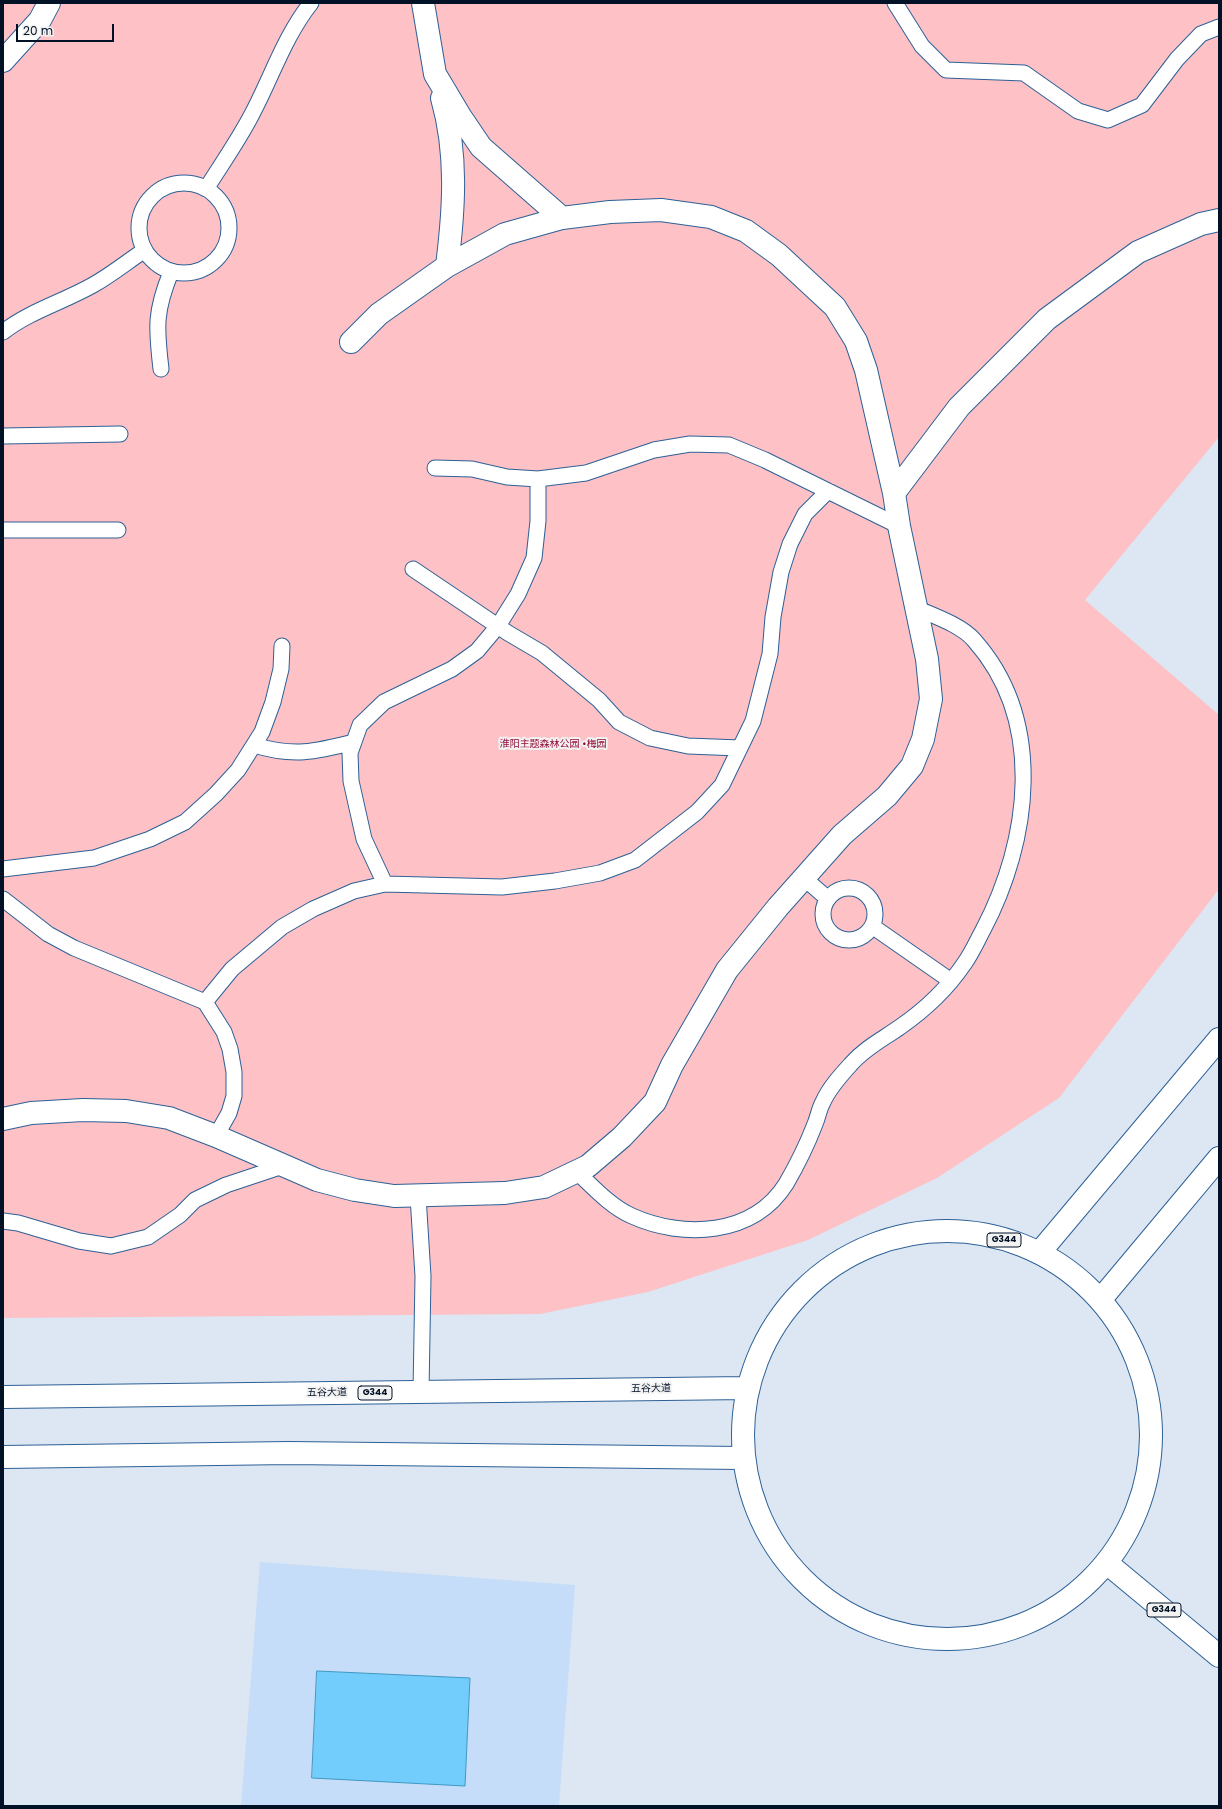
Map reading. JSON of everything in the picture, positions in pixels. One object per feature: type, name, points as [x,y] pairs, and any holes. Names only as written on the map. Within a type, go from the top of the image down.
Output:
[{"type":"main road","points":[[3,61],[40,20],[49,3]]},
{"type":"main road","points":[[423,3],[435,74],[448,118],[453,156],[452,226],[447,266]]},
{"type":"main road","points":[[435,74],[481,147],[562,218]]},
{"type":"main road","points":[[3,1118],[31,1113],[126,1111],[169,1118],[216,1136],[317,1180],[355,1190],[394,1196],[505,1193],[544,1187],[588,1166],[622,1137],[655,1102],[676,1058],[727,970],[778,907],[842,835],[892,790],[912,766],[923,739],[931,698],[927,660],[899,526],[894,493],[866,370],[856,341],[835,307],[779,255],[746,231],[711,217],[661,210],[610,212],[562,218],[505,234],[447,266],[379,314],[351,342]]},
{"type":"main road","points":[[894,493],[959,407],[1047,319],[1138,252],[1201,224],[1219,220]]},
{"type":"main road","points":[[1040,1252],[1219,1039]]},
{"type":"main road","points":[[1101,1299],[1219,1158]]},
{"type":"main road","name":"G344","points":[[919,1232],[981,1233],[1040,1252],[1073,1272],[1101,1299],[1133,1347],[1151,1402],[1152,1459],[1138,1514],[1108,1564],[1064,1605],[1009,1631],[949,1641],[889,1633],[834,1608],[789,1568],[757,1516],[742,1458],[746,1388],[769,1331],[808,1283],[860,1249],[919,1232]]},
{"type":"main road","name":"五谷大道","points":[[3,1397],[746,1388]]},
{"type":"main road","points":[[3,1457],[289,1454],[742,1458]]},
{"type":"main road","name":"G344","points":[[1108,1564],[1219,1656]]},
{"type":"lane","points":[[206,189],[251,117],[276,61],[302,15],[311,3]]},
{"type":"lane","points":[[895,3],[922,46],[946,70],[1024,73],[1078,111],[1108,120],[1142,105],[1177,59],[1201,34],[1219,27]]},
{"type":"lane","points":[[176,184],[192,184],[206,189],[217,198],[225,210],[229,225],[228,239],[222,252],[213,263],[200,270],[186,273],[171,272],[158,266],[147,255],[140,241],[138,226],[142,211],[150,198],[162,189],[176,184]]},
{"type":"lane","points":[[3,332],[14,323],[36,311],[94,284],[145,250]]},
{"type":"lane","points":[[161,369],[157,331],[159,307],[171,272]]},
{"type":"lane","points":[[3,436],[120,434]]},
{"type":"lane","points":[[435,468],[472,469],[507,477],[538,479],[586,473],[654,450],[690,444],[729,445],[765,460],[899,526]]},
{"type":"lane","points":[[385,884],[364,839],[351,782],[350,753],[360,725],[384,702],[452,669],[477,650],[498,626],[518,594],[534,558],[538,521],[538,479]]},
{"type":"lane","points":[[205,1002],[232,969],[282,927],[313,909],[354,891],[385,884],[502,887],[555,881],[600,873],[635,860],[697,812],[722,785],[753,721],[770,654],[773,616],[782,572],[790,544],[805,514],[828,491]]},
{"type":"lane","points":[[3,530],[118,530]]},
{"type":"lane","points":[[412,568],[498,626],[542,653],[599,700],[619,722],[650,738],[688,746],[740,748]]},
{"type":"lane","points":[[576,1171],[604,1196],[630,1216],[670,1228],[710,1229],[736,1225],[763,1209],[784,1187],[816,1122],[823,1101],[840,1077],[862,1052],[901,1026],[935,1000],[966,962],[996,905],[1014,851],[1024,794],[1024,754],[1014,708],[994,668],[973,638],[945,620],[916,608]]},
{"type":"lane","points":[[3,868],[94,858],[150,839],[185,822],[238,770],[262,732],[273,702],[281,669],[282,646]]},
{"type":"lane","points":[[254,745],[276,752],[298,752],[325,749],[354,742]]},
{"type":"lane","points":[[804,879],[828,899]]},
{"type":"lane","points":[[850,888],[866,895],[872,901],[875,918],[867,933],[856,939],[844,940],[830,931],[823,916],[824,907],[828,899],[834,893],[850,888]]},
{"type":"lane","points":[[3,899],[54,937],[74,948],[205,1002],[224,1032],[230,1049],[234,1072],[232,1102],[229,1113],[216,1136]]},
{"type":"lane","points":[[872,926],[951,981]]},
{"type":"lane","points":[[3,1220],[18,1223],[79,1242],[111,1246],[148,1237],[180,1215],[195,1200],[226,1185],[283,1166]]},
{"type":"lane","points":[[418,1196],[423,1276],[421,1392]]},
{"type":"shaded area","points":[[260,1562],[575,1585],[559,1806],[241,1806]]},
{"type":"green space","name":"淮阳主题森林公园 •梅园","points":[[3,3],[1219,3],[1219,437],[1085,600],[1219,715],[1219,889],[1059,1098],[937,1178],[808,1240],[648,1292],[540,1314],[3,1318]]},
{"type":"building","points":[[317,1671],[470,1678],[465,1786],[312,1778]]}]
